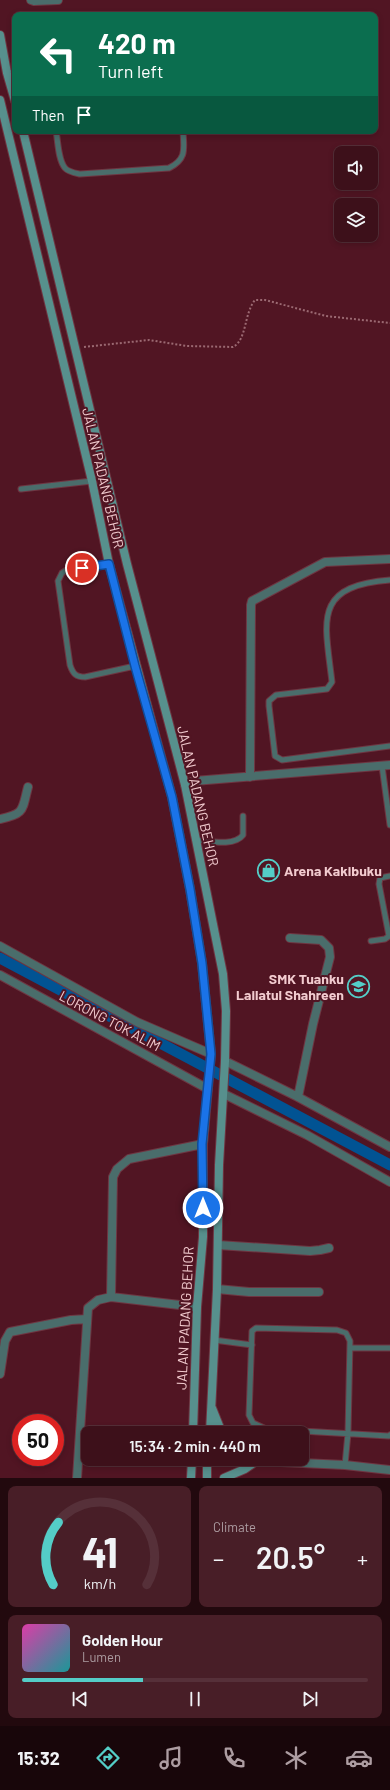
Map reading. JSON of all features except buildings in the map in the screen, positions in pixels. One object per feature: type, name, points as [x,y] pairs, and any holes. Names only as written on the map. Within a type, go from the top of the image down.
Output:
[{"type":"main road","points":[[0,35],[11,72]]},
{"type":"main road","name":"JALAN PADANG BEHOR","points":[[0,100],[92,481],[109,564],[135,666],[172,797],[190,889],[200,956],[211,1056],[202,1144],[203,1237],[197,1308],[193,1426]]},
{"type":"main road","name":"JALAN PADANG BEHOR","points":[[24,134],[127,564],[185,785],[223,974],[226,1011],[225,1061],[219,1165],[217,1289],[211,1426]]},
{"type":"main road","points":[[172,797],[175,790],[185,785]]},
{"type":"main road","points":[[203,1165],[207,1172],[211,1175],[219,1165]]},
{"type":"main road","points":[[212,1408],[219,1426]]},
{"type":"main road","points":[[191,1478],[192,1466]]},
{"type":"main road","points":[[207,1466],[207,1478]]},
{"type":"main road","points":[[224,1478],[249,1466]]},
{"type":"street","points":[[31,0],[34,2],[58,0]]},
{"type":"street","points":[[250,776],[252,601],[325,562],[390,559]]},
{"type":"street","points":[[185,785],[194,781],[386,766]]},
{"type":"street","points":[[0,819],[18,814],[22,810],[28,787]]},
{"type":"street","points":[[290,938],[321,940],[329,948],[330,957],[313,1024],[298,1097]]},
{"type":"street","points":[[0,946],[137,1022],[211,1056]]},
{"type":"street","name":"LORONG TOK ALIM","points":[[0,975],[208,1089]]},
{"type":"street","points":[[225,1061],[298,1097],[390,1147]]},
{"type":"street","points":[[224,1094],[307,1136],[390,1182]]},
{"type":"street","points":[[111,1297],[113,1177],[117,1169],[129,1159],[202,1144]]},
{"type":"street","points":[[218,1245],[310,1251],[329,1248]]},
{"type":"street","points":[[217,1289],[249,1292],[319,1292]]},
{"type":"street","points":[[77,1478],[88,1308],[92,1303],[111,1297],[197,1308]]},
{"type":"street","points":[[0,1374],[5,1341],[10,1332],[71,1320],[87,1319]]},
{"type":"street","points":[[309,1463],[390,1470]]},
{"type":"lane","points":[[57,134],[61,160],[65,168],[71,172],[80,174],[169,168],[177,164],[182,158],[184,150],[183,134]]},
{"type":"lane","points":[[21,490],[92,481]]},
{"type":"lane","points":[[109,564],[68,569],[62,573],[58,581],[70,666],[72,672],[77,677],[85,677],[135,666]]},
{"type":"lane","points":[[390,580],[369,582],[351,588],[340,594],[333,601],[326,620],[332,682],[327,690],[276,695],[269,701],[269,706],[275,756],[278,759],[282,760],[390,746]]},
{"type":"lane","points":[[386,766],[390,825]]},
{"type":"lane","points":[[196,840],[218,842],[236,841],[243,835],[244,816]]},
{"type":"lane","points":[[371,941],[385,940],[388,936],[379,884],[380,878],[390,876]]},
{"type":"lane","points":[[345,1465],[348,1433],[350,1348],[350,1341],[346,1333],[337,1330],[256,1328],[252,1331],[249,1415],[253,1423],[266,1429],[348,1433],[390,1435]]},
{"type":"lane","points":[[214,1340],[252,1345]]},
{"type":"lane","points":[[350,1348],[390,1348]]},
{"type":"path","points":[[75,348],[149,340],[187,346],[233,347],[238,345],[241,340],[249,310],[255,300],[265,300],[326,316],[390,323]]},
{"type":"waterway","points":[[0,958],[390,1165]]},
{"type":"place","name":"Arena Kakibuku","points":[[269,871]]},
{"type":"place","name":"SMK Tuanku Lailatul Shahreen","points":[[359,987]]},
{"type":"route","points":[[82,568],[109,564],[135,666],[172,797],[190,889],[202,963],[211,1054],[202,1144],[203,1208]]}]
